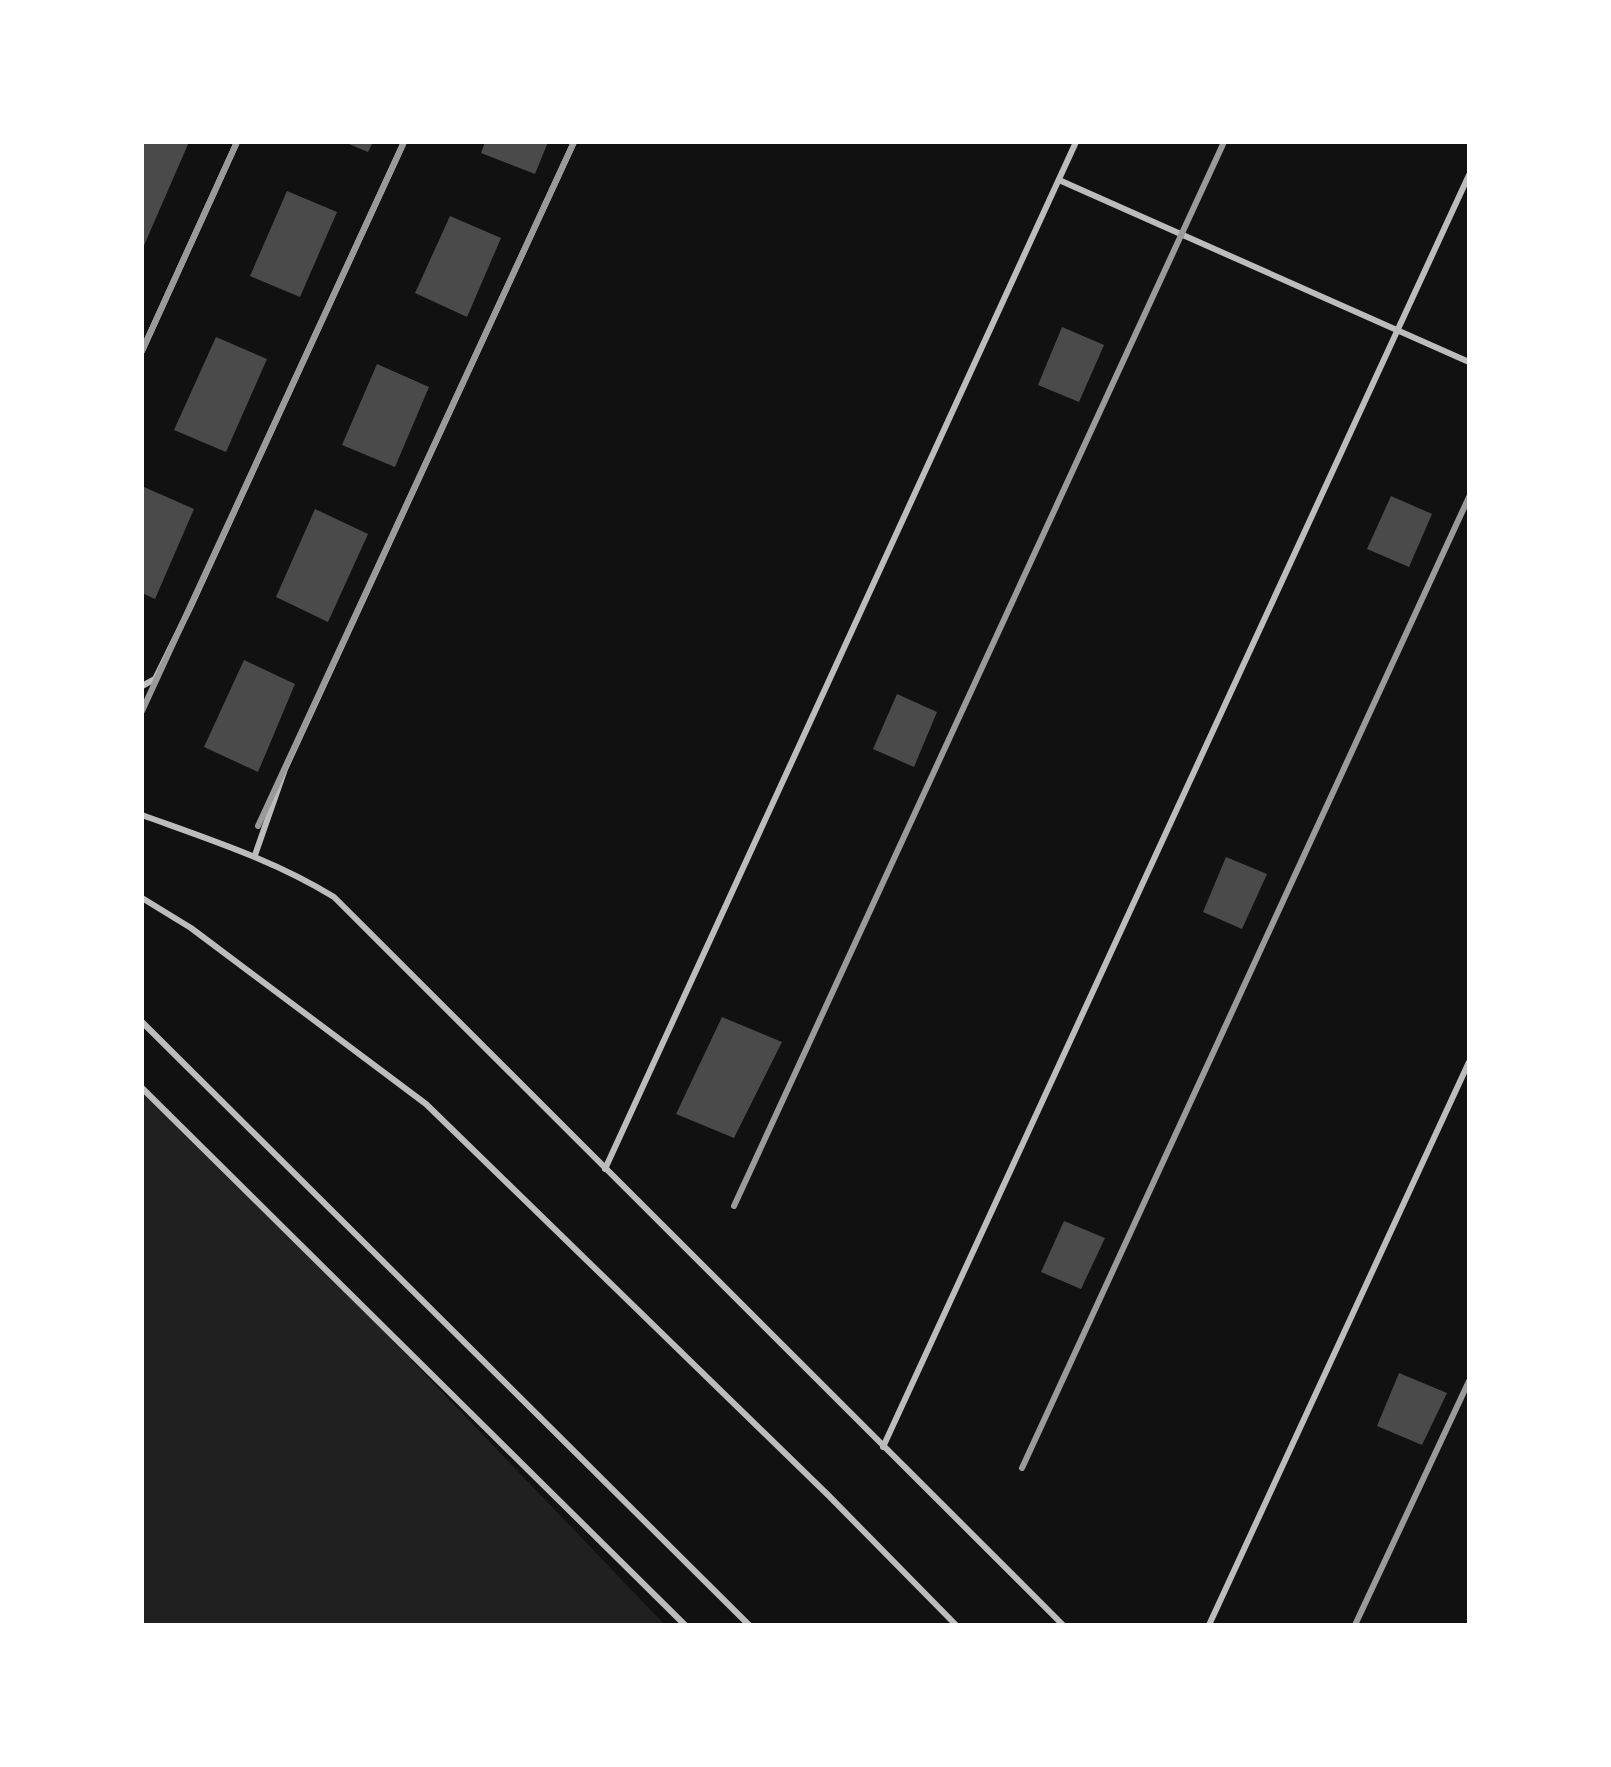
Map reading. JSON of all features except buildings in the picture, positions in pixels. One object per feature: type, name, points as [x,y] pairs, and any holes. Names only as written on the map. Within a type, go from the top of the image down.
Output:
[{"type":"lane","points":[[142,351],[237,142]]},
{"type":"lane","points":[[142,686],[155,679],[190,608],[404,142]]},
{"type":"lane","points":[[255,855],[285,769],[574,142]]},
{"type":"lane","points":[[605,1169],[1076,142]]},
{"type":"lane","points":[[883,1447],[1469,175]]},
{"type":"lane","points":[[1059,180],[1469,362]]},
{"type":"lane","points":[[142,815],[255,855],[334,897],[1063,1625]]},
{"type":"lane","points":[[142,898],[191,928],[426,1104],[828,1495],[956,1625]]},
{"type":"lane","points":[[142,1022],[749,1625]]},
{"type":"lane","points":[[1209,1625],[1469,1062]]},
{"type":"lane","points":[[142,1088],[685,1625]]},
{"type":"shaded area","points":[[142,1092],[311,1255],[665,1625],[142,1625]]},
{"type":"railway","points":[[142,351],[237,142]]},
{"type":"railway","points":[[142,711],[404,142]]},
{"type":"railway","points":[[258,826],[574,142]]},
{"type":"railway","points":[[734,1206],[1224,142]]},
{"type":"railway","points":[[1022,1468],[1469,497]]},
{"type":"railway","points":[[1355,1625],[1469,1381]]}]
